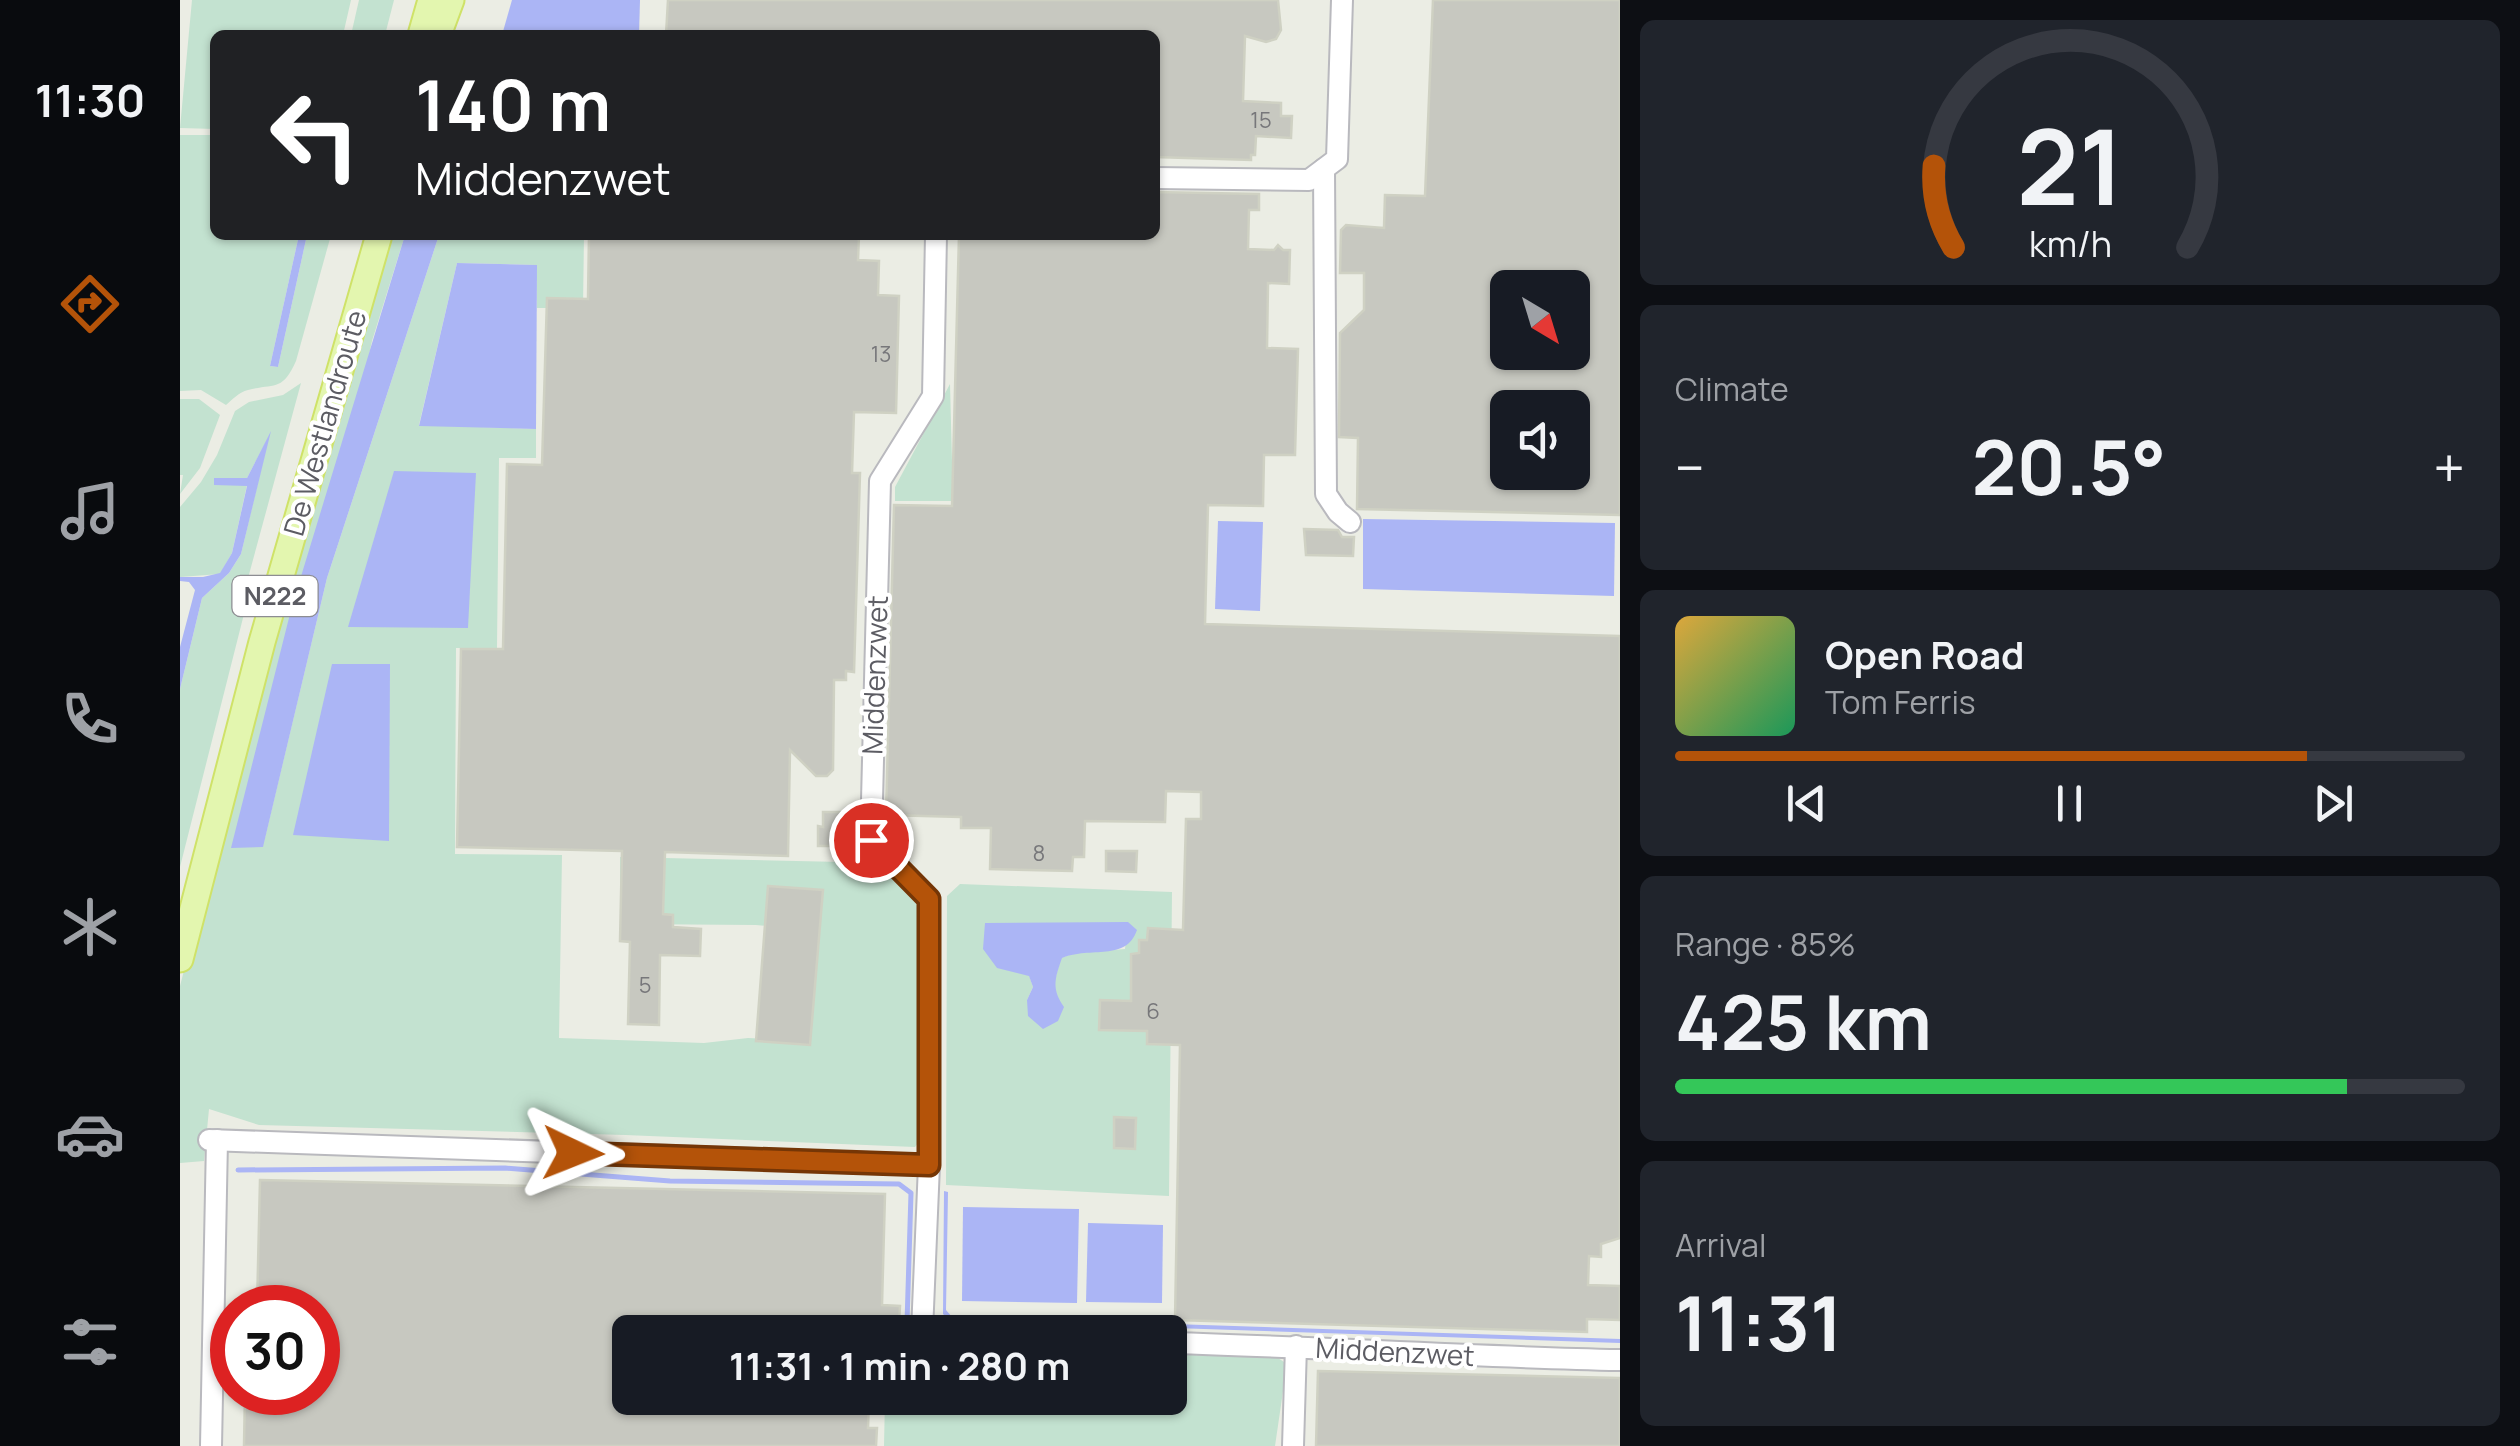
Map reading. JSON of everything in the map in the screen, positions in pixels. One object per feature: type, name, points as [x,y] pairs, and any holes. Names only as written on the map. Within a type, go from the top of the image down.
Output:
[{"type":"main road","points":[[422,30],[431,0]]},
{"type":"main road","points":[[440,30],[451,0]]},
{"type":"main road","name":"De Westlandroute","points":[[180,892],[246,642],[361,240]]},
{"type":"main road","name":"De Westlandroute","points":[[180,959],[257,661],[378,240]]},
{"type":"street","points":[[1160,178],[1309,180],[1337,160],[1342,0]]},
{"type":"street","points":[[1324,169],[1326,494],[1350,522]]},
{"type":"street","name":"Middenzwet","points":[[923,1315],[929,1165],[929,899],[871,840],[880,482],[932,396],[936,240]]},
{"type":"street","points":[[211,1446],[213,1140],[929,1165]]},
{"type":"street","name":"Middenzwet","points":[[1187,1343],[1483,1358],[1620,1360]]},
{"type":"street","points":[[1294,1446],[1296,1346]]},
{"type":"green space","points":[[192,0],[351,0],[344,30],[210,30],[210,129],[180,128]]},
{"type":"green space","points":[[359,0],[394,0],[386,30],[352,30]]},
{"type":"green space","points":[[180,135],[210,135],[210,240],[298,240],[270,366],[278,367],[306,240],[330,240],[296,361],[286,378],[271,386],[245,391],[226,405],[201,390],[180,391]]},
{"type":"green space","points":[[381,240],[403,240],[372,341],[263,846],[327,578],[437,240],[584,240],[583,308],[537,308],[536,265],[457,263],[419,425],[536,429],[536,458],[499,458],[497,648],[456,648],[455,854],[562,855],[559,1038],[704,1043],[748,1038],[807,1041],[815,930],[756,925],[620,924],[620,857],[888,863],[924,900],[923,1137],[915,1147],[259,1125],[209,1109],[204,1161],[180,1163],[180,986],[268,643]]},
{"type":"green space","points":[[301,383],[241,604],[245,610],[180,867],[180,689],[202,598],[229,573],[241,554],[269,436],[247,478],[214,485],[247,485],[232,553],[220,574],[180,577],[180,507],[217,455],[235,411],[249,402],[283,395]]},
{"type":"green space","points":[[950,384],[953,501],[895,501],[895,487]]},
{"type":"green space","points":[[180,399],[199,399],[220,415],[200,468],[180,494],[183,475]]},
{"type":"green space","points":[[960,884],[1172,892],[1169,1196],[946,1185],[947,896]],"holes":[[[1128,922],[1125,949],[1075,953],[1061,958],[1054,983],[1056,997],[1027,1000],[1033,987],[1029,975]]]},
{"type":"green space","points":[[1187,1353],[1272,1354],[1287,1364],[1275,1446],[884,1446],[885,1415],[1187,1415]]},
{"type":"water","points":[[512,0],[640,0],[639,30],[503,30]]},
{"type":"water","points":[[298,240],[306,240],[278,367],[270,366]]},
{"type":"water","points":[[403,240],[437,240],[327,578],[263,847],[231,848],[292,606]]},
{"type":"water","points":[[457,263],[537,265],[536,429],[419,426]]},
{"type":"water","points":[[271,431],[241,554],[229,573],[202,598],[180,689],[180,647],[195,590],[189,582],[180,581],[180,577],[220,573],[232,553],[247,486],[214,485],[214,478],[247,478]]},
{"type":"water","points":[[394,471],[476,473],[468,628],[348,627]]},
{"type":"water","points":[[1363,519],[1615,523],[1614,596],[1363,589]]},
{"type":"water","points":[[1218,521],[1263,522],[1260,611],[1215,609]]},
{"type":"water","points":[[332,664],[390,664],[389,841],[293,835]]},
{"type":"water","points":[[1128,922],[1137,930],[1125,946],[1062,958],[1056,983],[1064,1007],[1058,1021],[1043,1029],[1028,1016],[1027,1000],[1033,987],[1029,976],[997,968],[983,949],[985,923]]},
{"type":"water","points":[[944,1191],[948,1192],[946,1310],[950,1315],[943,1314]]},
{"type":"water","points":[[963,1207],[1079,1209],[1077,1303],[962,1301]]},
{"type":"water","points":[[1088,1223],[1163,1225],[1162,1303],[1086,1302]]},
{"type":"water","points":[[1187,1324],[1620,1339],[1620,1343],[1187,1328]]},
{"type":"building","points":[[668,0],[1278,0],[1281,30],[1276,39],[1266,42],[1245,36],[1243,101],[1281,103],[1281,116],[1292,116],[1291,138],[1256,136],[1251,160],[1160,157],[1160,30],[666,30]]},
{"type":"building","points":[[1433,0],[1620,0],[1620,515],[1357,509],[1358,438],[1339,437],[1340,333],[1364,310],[1364,273],[1340,273],[1341,230],[1346,225],[1384,228],[1385,195],[1425,196]]},
{"type":"building","points":[[1160,192],[1259,194],[1259,210],[1249,210],[1248,249],[1274,250],[1278,245],[1290,250],[1289,284],[1268,283],[1267,348],[1298,349],[1295,455],[1264,455],[1263,506],[1208,505],[1205,624],[1620,636],[1620,1238],[1601,1244],[1601,1257],[1589,1256],[1588,1285],[1620,1286],[1620,1320],[1587,1319],[1587,1332],[1187,1320],[1187,1315],[1175,1315],[1180,1045],[1147,1044],[1147,1031],[1099,1030],[1100,1000],[1131,1001],[1131,954],[1139,953],[1139,940],[1147,940],[1148,928],[1183,930],[1186,819],[1201,819],[1201,792],[1166,791],[1165,822],[1085,821],[1084,857],[1073,857],[1072,871],[990,869],[991,828],[961,828],[961,817],[886,815],[894,505],[952,506],[959,240],[1160,240]]},
{"type":"building","points":[[589,240],[859,240],[858,260],[879,261],[878,295],[899,296],[896,413],[854,412],[852,473],[860,473],[854,672],[846,671],[846,680],[834,680],[833,770],[827,776],[816,776],[790,750],[788,856],[665,852],[663,914],[673,915],[673,927],[701,929],[700,956],[660,955],[659,1025],[628,1024],[630,942],[620,941],[622,851],[457,847],[461,649],[503,649],[507,464],[542,465],[547,298],[588,299]]},
{"type":"building","points":[[1304,529],[1338,530],[1342,537],[1354,537],[1353,556],[1306,555]]},
{"type":"building","points":[[823,812],[844,812],[839,846],[818,846]]},
{"type":"building","points":[[1106,851],[1137,851],[1136,872],[1106,871]]},
{"type":"building","points":[[768,886],[823,890],[810,1045],[756,1041]]},
{"type":"building","points":[[1114,1117],[1136,1118],[1135,1149],[1114,1148]]},
{"type":"building","points":[[260,1180],[885,1194],[882,1305],[900,1306],[900,1315],[612,1315],[612,1415],[868,1415],[868,1428],[877,1428],[876,1446],[244,1446],[245,1415],[340,1415],[340,1285],[258,1285]]},
{"type":"building","points":[[1318,1371],[1620,1378],[1620,1446],[1316,1446]]},
{"type":"waterway","points":[[238,1170],[505,1168],[670,1181],[899,1184],[911,1193],[907,1315]]},
{"type":"route","points":[[573,1153],[929,1165],[929,899],[871,840]]}]
